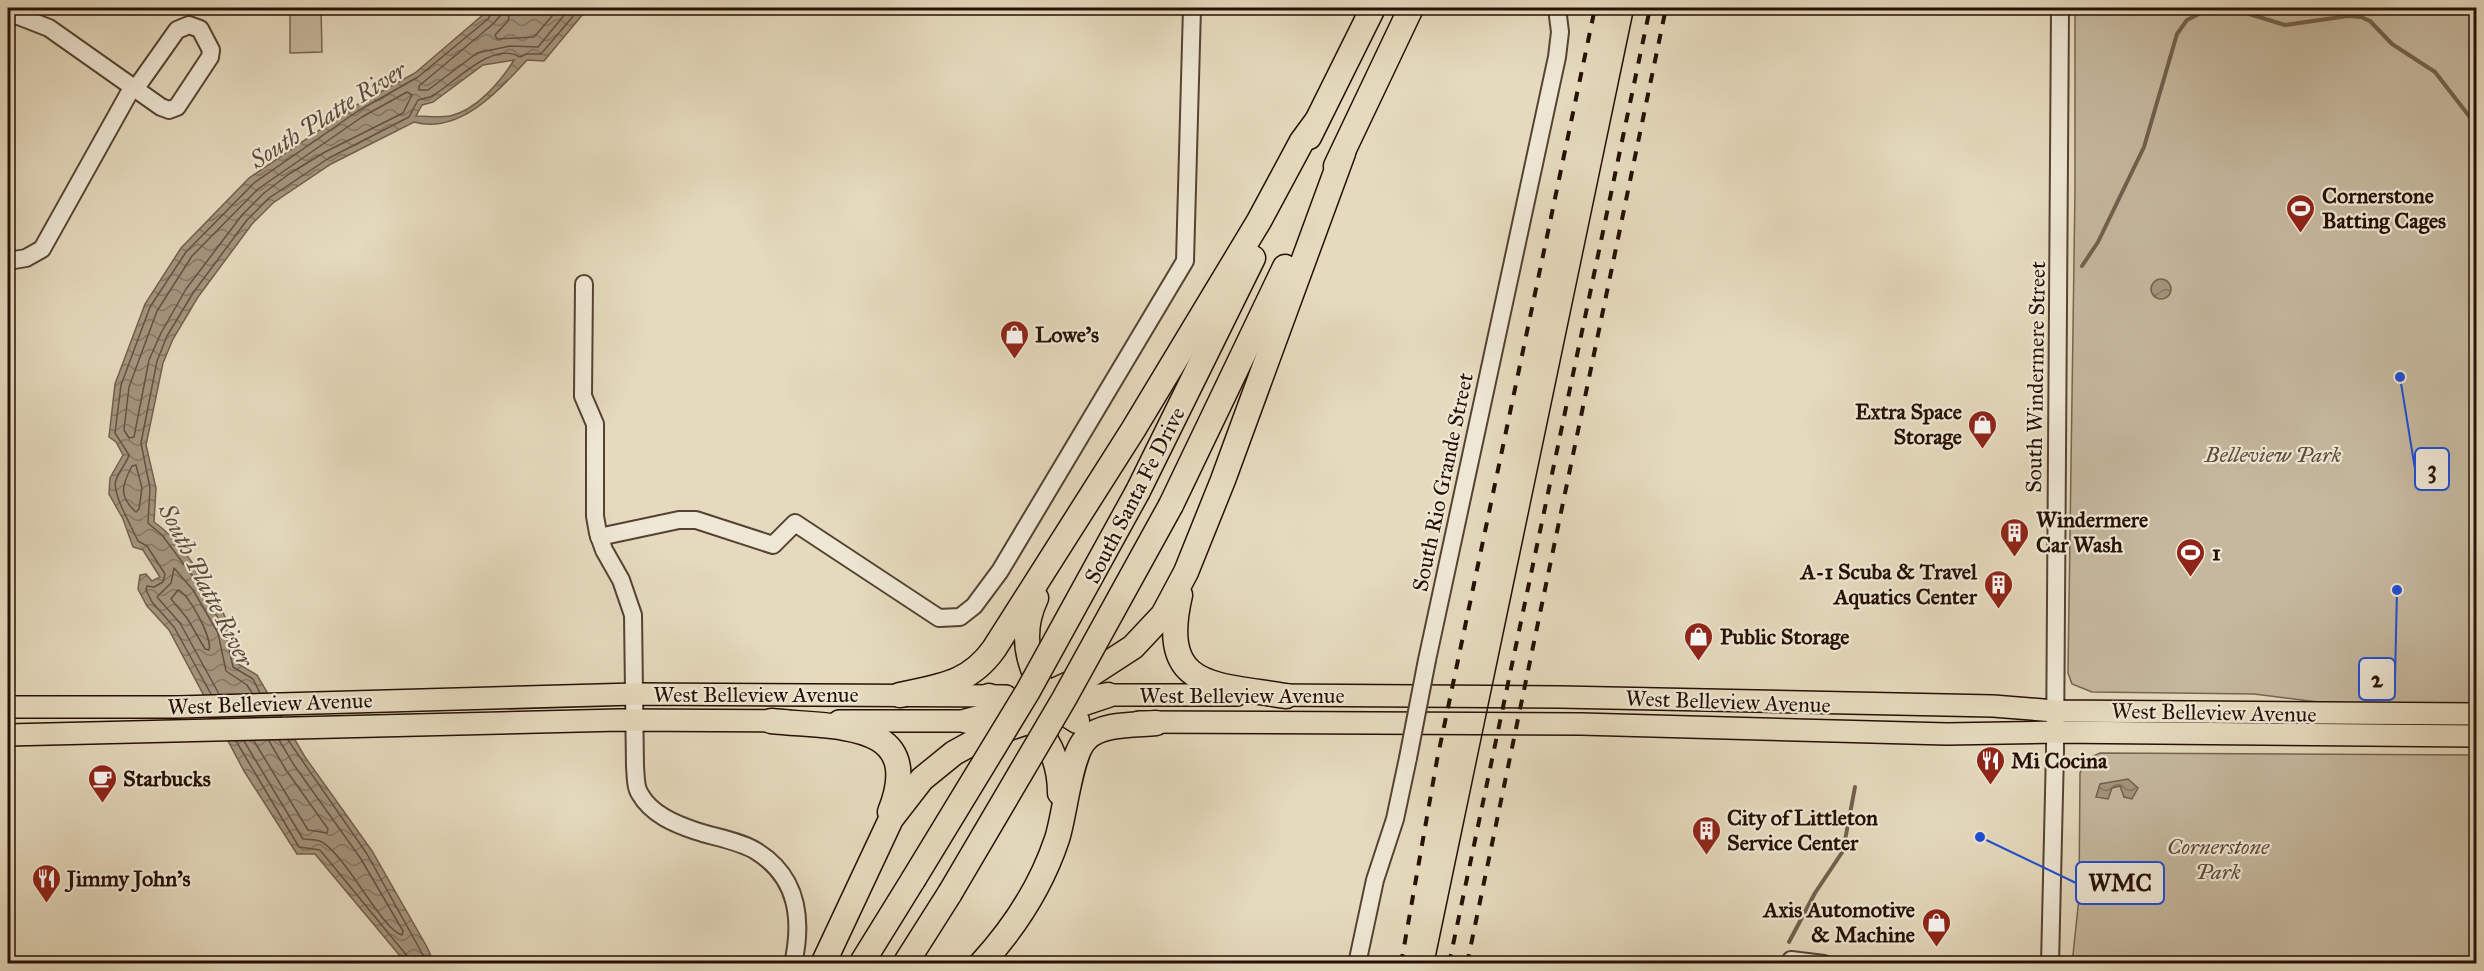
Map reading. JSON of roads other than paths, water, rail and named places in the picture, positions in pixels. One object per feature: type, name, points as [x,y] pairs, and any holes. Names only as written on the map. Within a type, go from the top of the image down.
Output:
[{"type":"highway","name":"South Santa Fe Drive","points":[[861,963],[1028,691],[1138,491],[1373,8]]},
{"type":"highway","name":"South Santa Fe Drive","points":[[905,963],[950,893],[1064,699],[1171,506],[1411,8]]},
{"type":"highway","points":[[900,695],[962,679],[980,668],[994,649],[1057,552],[1237,259],[1302,141],[1316,122]]},
{"type":"highway","points":[[1061,709],[1133,647],[1163,615],[1185,573],[1223,480],[1343,153]]},
{"type":"highway","points":[[1057,552],[1029,612],[1026,633],[1033,671],[1061,709]]},
{"type":"highway","points":[[1185,573],[1174,632],[1175,648],[1184,665],[1207,682],[1286,696]]},
{"type":"highway","points":[[967,721],[1061,709],[1108,694]]},
{"type":"highway","points":[[990,696],[1024,714],[1045,737],[1060,773],[1060,796],[1051,839],[1038,880],[1006,934]]},
{"type":"highway","points":[[872,857],[906,798],[937,766],[970,743],[1024,714]]},
{"type":"highway","points":[[771,721],[863,732],[877,736],[887,744],[897,762],[898,786],[872,857],[823,963]]},
{"type":"highway","points":[[981,963],[1032,899],[1050,860],[1061,826],[1075,760],[1082,743],[1090,735],[1102,730],[1156,723]]},
{"type":"main road","name":"West Belleview Avenue","points":[[8,707],[179,707],[635,694],[990,696],[1156,723],[1603,725],[1947,734],[2055,732],[2476,736]]},
{"type":"main road","name":"West Belleview Avenue","points":[[1108,694],[1560,697],[1993,706],[2055,711],[2476,714]]},
{"type":"main road","name":"West Belleview Avenue","points":[[1024,714],[1061,709]]},
{"type":"main road","name":"West Belleview Avenue","points":[[8,735],[635,720],[967,721]]},
{"type":"street","points":[[599,537],[679,520],[696,520],[773,544],[795,523],[939,618],[960,617],[974,606],[1000,571],[1185,261],[1192,8]]},
{"type":"street","name":"South Rio Grande Street","points":[[1357,963],[1373,889],[1395,819],[1557,57],[1560,32],[1558,8]]},
{"type":"street","name":"South Windermere Street","points":[[2050,963],[2055,732],[2060,8]]},
{"type":"street","points":[[8,12],[49,28],[135,87],[161,107],[169,110],[177,107],[210,57],[211,50],[200,29],[189,25],[177,30],[135,87],[42,249],[26,258],[8,261]]},
{"type":"street","points":[[584,284],[583,396],[595,424],[595,516],[599,537],[621,580],[633,615],[638,792],[646,803],[672,823],[756,850],[785,878],[796,904],[799,938],[794,963]]},
{"type":"street","points":[[1790,962],[1824,963]]},
{"type":"water","name":"South Platte River","points":[[491,8],[588,8],[544,61],[527,60],[477,107],[447,122],[431,124],[414,122],[331,164],[273,203],[252,224],[198,297],[173,339],[163,363],[146,445],[156,488],[154,522],[176,542],[208,585],[232,632],[238,664],[257,675],[305,757],[372,851],[434,963],[406,963],[315,854],[297,854],[244,771],[169,630],[147,606],[138,589],[140,575],[146,574],[152,581],[160,577],[143,550],[133,547],[123,519],[109,494],[110,478],[123,455],[116,442],[109,437],[115,384],[145,304],[181,248],[249,178],[355,106],[415,73]],"holes":[[[514,60],[487,94],[470,108],[446,117],[416,116],[422,105],[433,102],[483,65]]]},
{"type":"water","points":[[2161,279],[2168,282],[2171,289],[2168,296],[2161,299],[2154,296],[2151,289],[2154,282]]},
{"type":"water","points":[[2128,779],[2138,788],[2132,799],[2124,797],[2120,786],[2112,788],[2108,799],[2096,797],[2100,784]]},
{"type":"waterway","points":[[2082,266],[2098,242],[2144,147],[2177,34],[2187,20],[2207,10],[2236,10],[2285,25],[2348,16],[2361,17],[2370,21],[2392,44],[2435,72],[2476,125]]},
{"type":"waterway","points":[[1789,942],[1815,893],[1843,851],[1855,787]]},
{"type":"tram line","points":[[1434,964],[1634,8]]},
{"type":"railway","points":[[1401,964],[1437,760],[1595,8]]},
{"type":"railway","points":[[1449,964],[1650,8]]},
{"type":"railway","points":[[1467,964],[1666,8]]},
{"type":"place","name":"Cornerstone Batting Cages","points":[[2301,234]]},
{"type":"place","name":"Lowe's","points":[[1014,360]]},
{"type":"place","name":"3","points":[[2400,377]]},
{"type":"place","name":"Extra Space Storage","points":[[1983,450]]},
{"type":"place","name":"Windermere Car Wash","points":[[2015,558]]},
{"type":"place","name":"1","points":[[2191,578]]},
{"type":"place","name":"2","points":[[2397,590]]},
{"type":"place","name":"A-1 Scuba & Travel Aquatics Center","points":[[1998,610]]},
{"type":"place","name":"Public Storage","points":[[1699,662]]},
{"type":"place","name":"Mi Cocina","points":[[1990,786]]},
{"type":"place","name":"Starbucks","points":[[102,804]]},
{"type":"place","name":"WMC","points":[[1980,837]]},
{"type":"place","name":"City of Littleton Service Center","points":[[1706,856]]},
{"type":"place","name":"Jimmy John's","points":[[46,904]]},
{"type":"place","name":"Axis Automotive & Machine","points":[[1936,948]]},
{"type":"park label","name":"Belleview Park","points":[[2273,454]]},
{"type":"park label","name":"Cornerstone Park","points":[[2218,858]]}]
